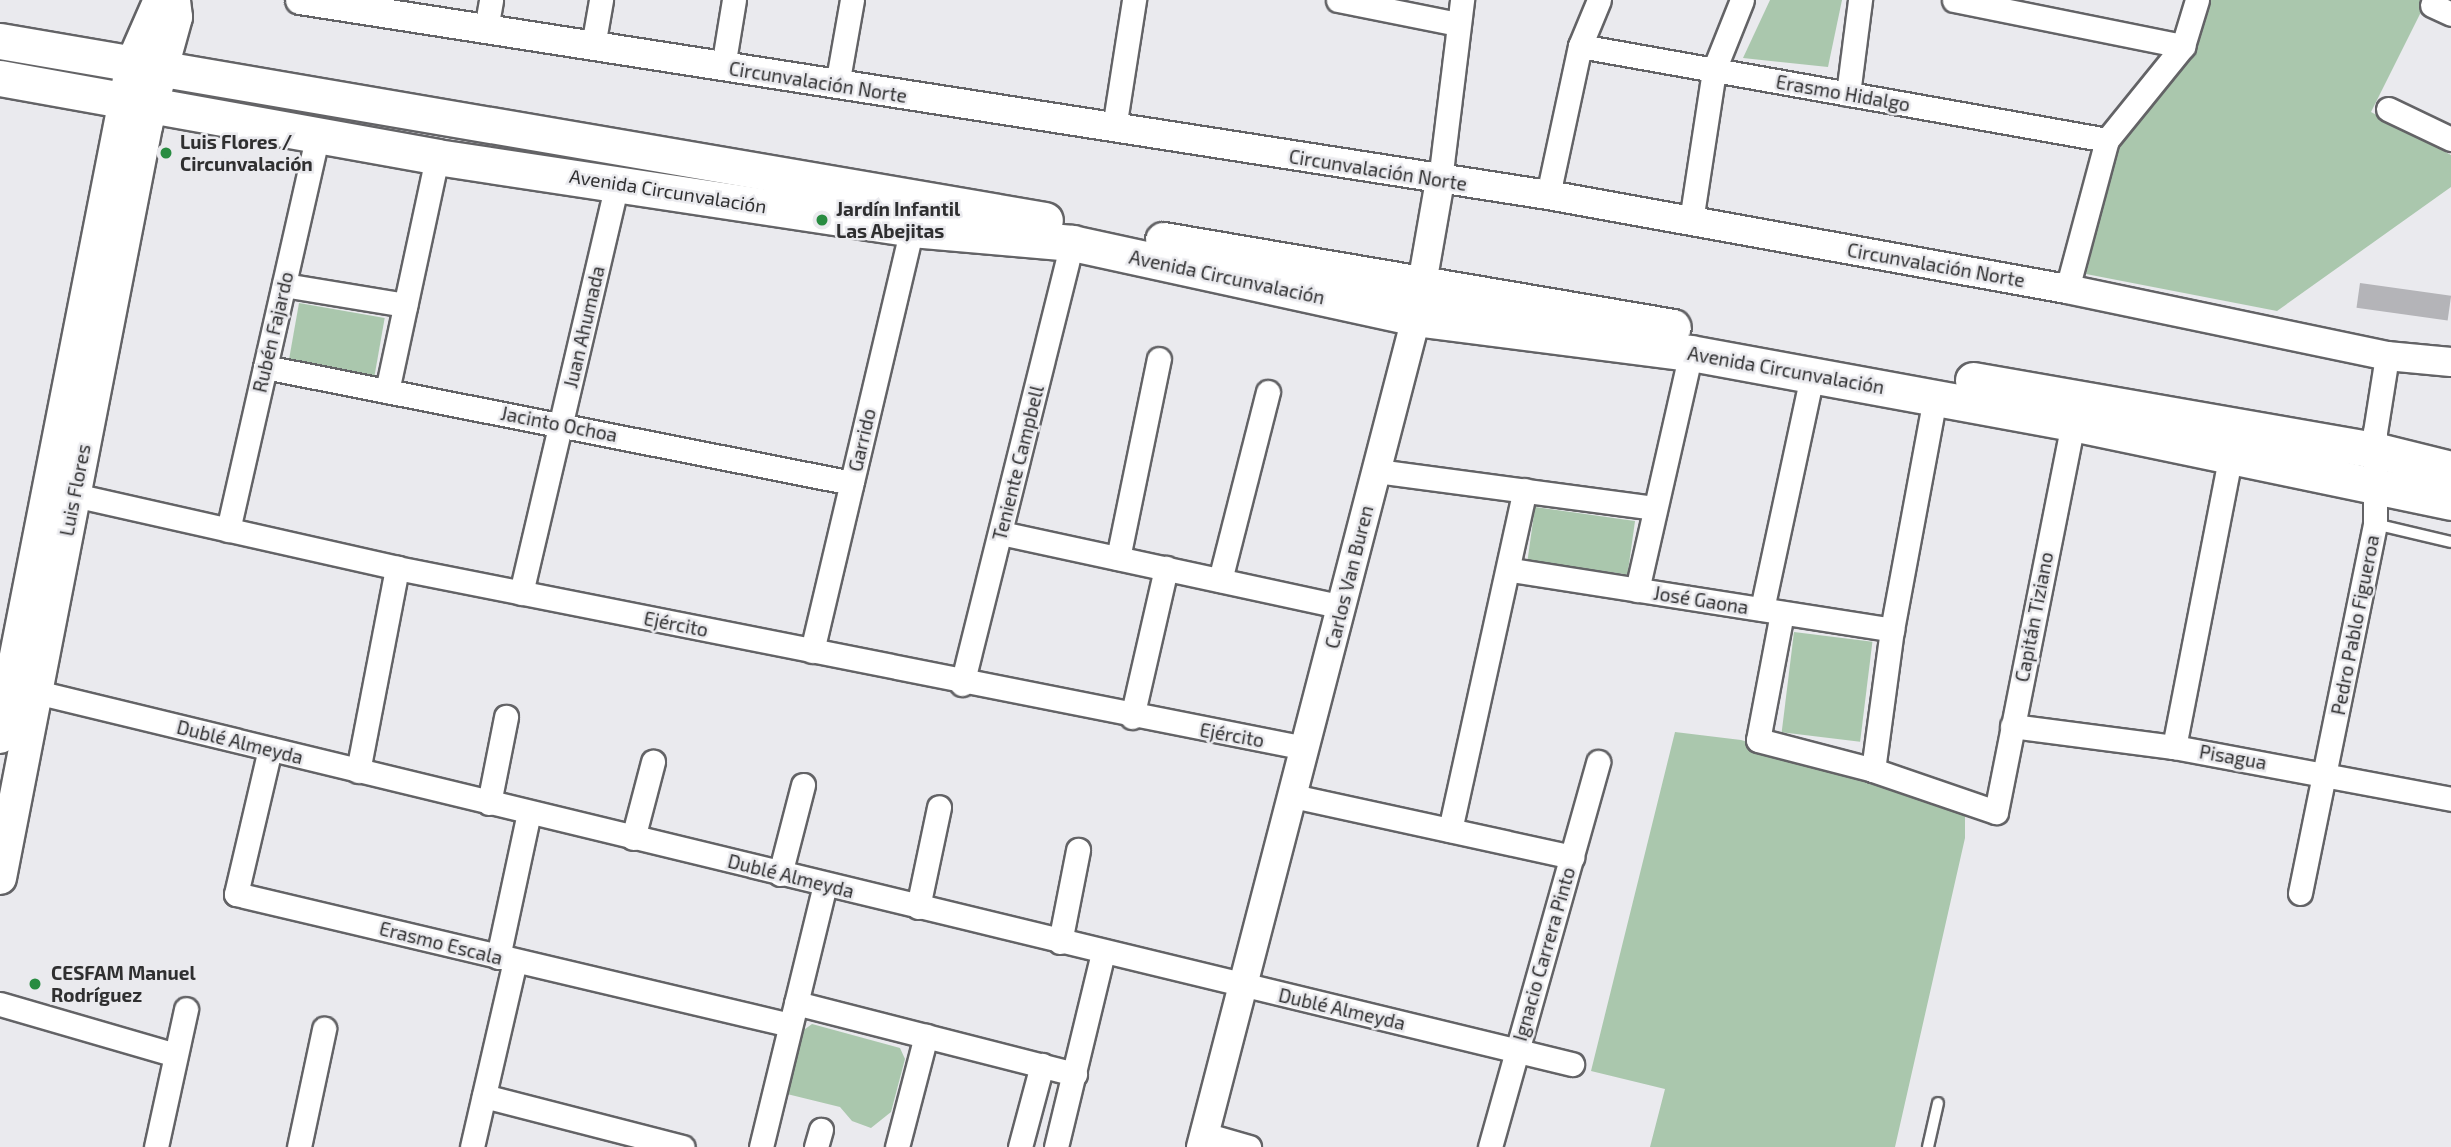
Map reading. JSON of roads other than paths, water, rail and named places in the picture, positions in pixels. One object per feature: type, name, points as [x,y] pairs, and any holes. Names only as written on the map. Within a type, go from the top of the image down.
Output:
[{"type":"main road","points":[[143,85],[160,0]]},
{"type":"main road","points":[[143,85],[176,17],[174,0]]},
{"type":"main road","name":"Avenida Circunvalación","points":[[0,41],[318,134],[437,157],[912,229],[1072,243],[1416,318],[1691,353],[2074,423],[2377,484],[2451,502]]},
{"type":"main road","name":"Avenida Circunvalación","points":[[0,78],[143,85],[1420,284],[2374,450],[2451,469]]},
{"type":"main road","name":"Luis Flores","points":[[0,878],[23,689],[143,85]]},
{"type":"main road","name":"Luis Flores","points":[[0,737],[23,689]]},
{"type":"street","name":"Circunvalación Norte","points":[[300,0],[1548,195],[2067,289],[2388,356],[2451,362]]},
{"type":"street","points":[[486,29],[491,0]]},
{"type":"street","points":[[593,46],[601,0]]},
{"type":"street","points":[[723,67],[734,0]]},
{"type":"street","points":[[837,85],[852,0]]},
{"type":"street","points":[[1114,128],[1134,0]]},
{"type":"street","points":[[1338,0],[1458,24]]},
{"type":"street","name":"Carlos Van Buren","points":[[1202,1140],[1416,318],[1440,180],[1462,0]]},
{"type":"street","points":[[1548,195],[1580,46],[1599,0]]},
{"type":"street","points":[[1690,221],[1714,70],[1742,0]]},
{"type":"street","points":[[1848,94],[1860,0]]},
{"type":"street","points":[[1954,0],[2183,46]]},
{"type":"street","points":[[2067,289],[2107,140],[2183,46],[2197,0]]},
{"type":"street","name":"Erasmo Hidalgo","points":[[1580,46],[2107,140]]},
{"type":"street","points":[[2388,109],[2451,139]]},
{"type":"street","name":"Rubén Fajardo","points":[[228,530],[318,134]]},
{"type":"street","points":[[387,391],[437,157]]},
{"type":"street","name":"Juan Ahumada","points":[[521,593],[617,183]]},
{"type":"street","name":"Garrido","points":[[813,651],[912,229]]},
{"type":"street","name":"Teniente Campbell","points":[[962,684],[1072,243]]},
{"type":"street","points":[[284,285],[405,305]]},
{"type":"street","points":[[1637,590],[1691,353]]},
{"type":"street","name":"Pedro Pablo Figueroa","points":[[2300,893],[2375,524],[2377,484],[2374,450],[2388,356]]},
{"type":"street","points":[[1118,558],[1159,359]]},
{"type":"street","name":"Jacinto Ochoa","points":[[265,368],[852,483]]},
{"type":"street","points":[[1812,375],[1772,611],[1758,740],[1873,770],[1892,630],[1935,397]]},
{"type":"street","points":[[1220,580],[1268,391]]},
{"type":"street","name":"Capitán Tiziano","points":[[1873,770],[1996,812],[2074,423]]},
{"type":"street","points":[[2174,747],[2231,454]]},
{"type":"street","points":[[1377,471],[1654,508]]},
{"type":"street","points":[[1450,830],[1511,570],[1525,490]]},
{"type":"street","name":"Ejército","points":[[62,492],[397,568],[1132,718],[1305,748]]},
{"type":"street","points":[[1001,533],[1342,607]]},
{"type":"street","points":[[358,771],[397,568]]},
{"type":"street","points":[[1132,718],[1166,568]]},
{"type":"street","name":"José Gaona","points":[[1511,570],[1892,630]]},
{"type":"street","name":"Dublé Almeyda","points":[[23,689],[1244,987],[1572,1063]]},
{"type":"street","points":[[489,803],[506,717]]},
{"type":"street","name":"Pisagua","points":[[2012,726],[2174,747],[2451,799]]},
{"type":"street","name":"Erasmo Escala","points":[[270,749],[236,894],[507,959],[793,1014],[926,1036],[1075,1073]]},
{"type":"street","points":[[633,838],[653,762]]},
{"type":"street","name":"Ignacio Carrera Pinto","points":[[1490,1147],[1598,762]]},
{"type":"street","points":[[780,874],[803,785]]},
{"type":"street","points":[[1293,796],[1572,856]]},
{"type":"street","points":[[918,907],[939,807]]},
{"type":"street","points":[[472,1147],[484,1096],[507,959],[528,812]]},
{"type":"street","points":[[1060,942],[1078,850]]},
{"type":"street","points":[[761,1147],[825,885]]},
{"type":"street","points":[[1056,1147],[1103,952]]},
{"type":"street","points":[[0,1004],[175,1055]]},
{"type":"street","points":[[156,1147],[186,1009]]},
{"type":"street","points":[[299,1147],[324,1028]]},
{"type":"street","points":[[897,1147],[926,1036]]},
{"type":"street","points":[[1020,1147],[1042,1065]]},
{"type":"street","points":[[484,1096],[682,1147]]},
{"type":"street","points":[[1202,1140],[1249,1147]]},
{"type":"lane","points":[[2375,524],[2451,542]]},
{"type":"lane","points":[[1927,1147],[1938,1103]]},
{"type":"place","name":"Luis Flores / Circunvalación","points":[[166,153]]},
{"type":"place","name":"Jardín Infantil Las Abejitas","points":[[822,220]]},
{"type":"place","name":"CESFAM Manuel Rodríguez","points":[[35,984]]}]
